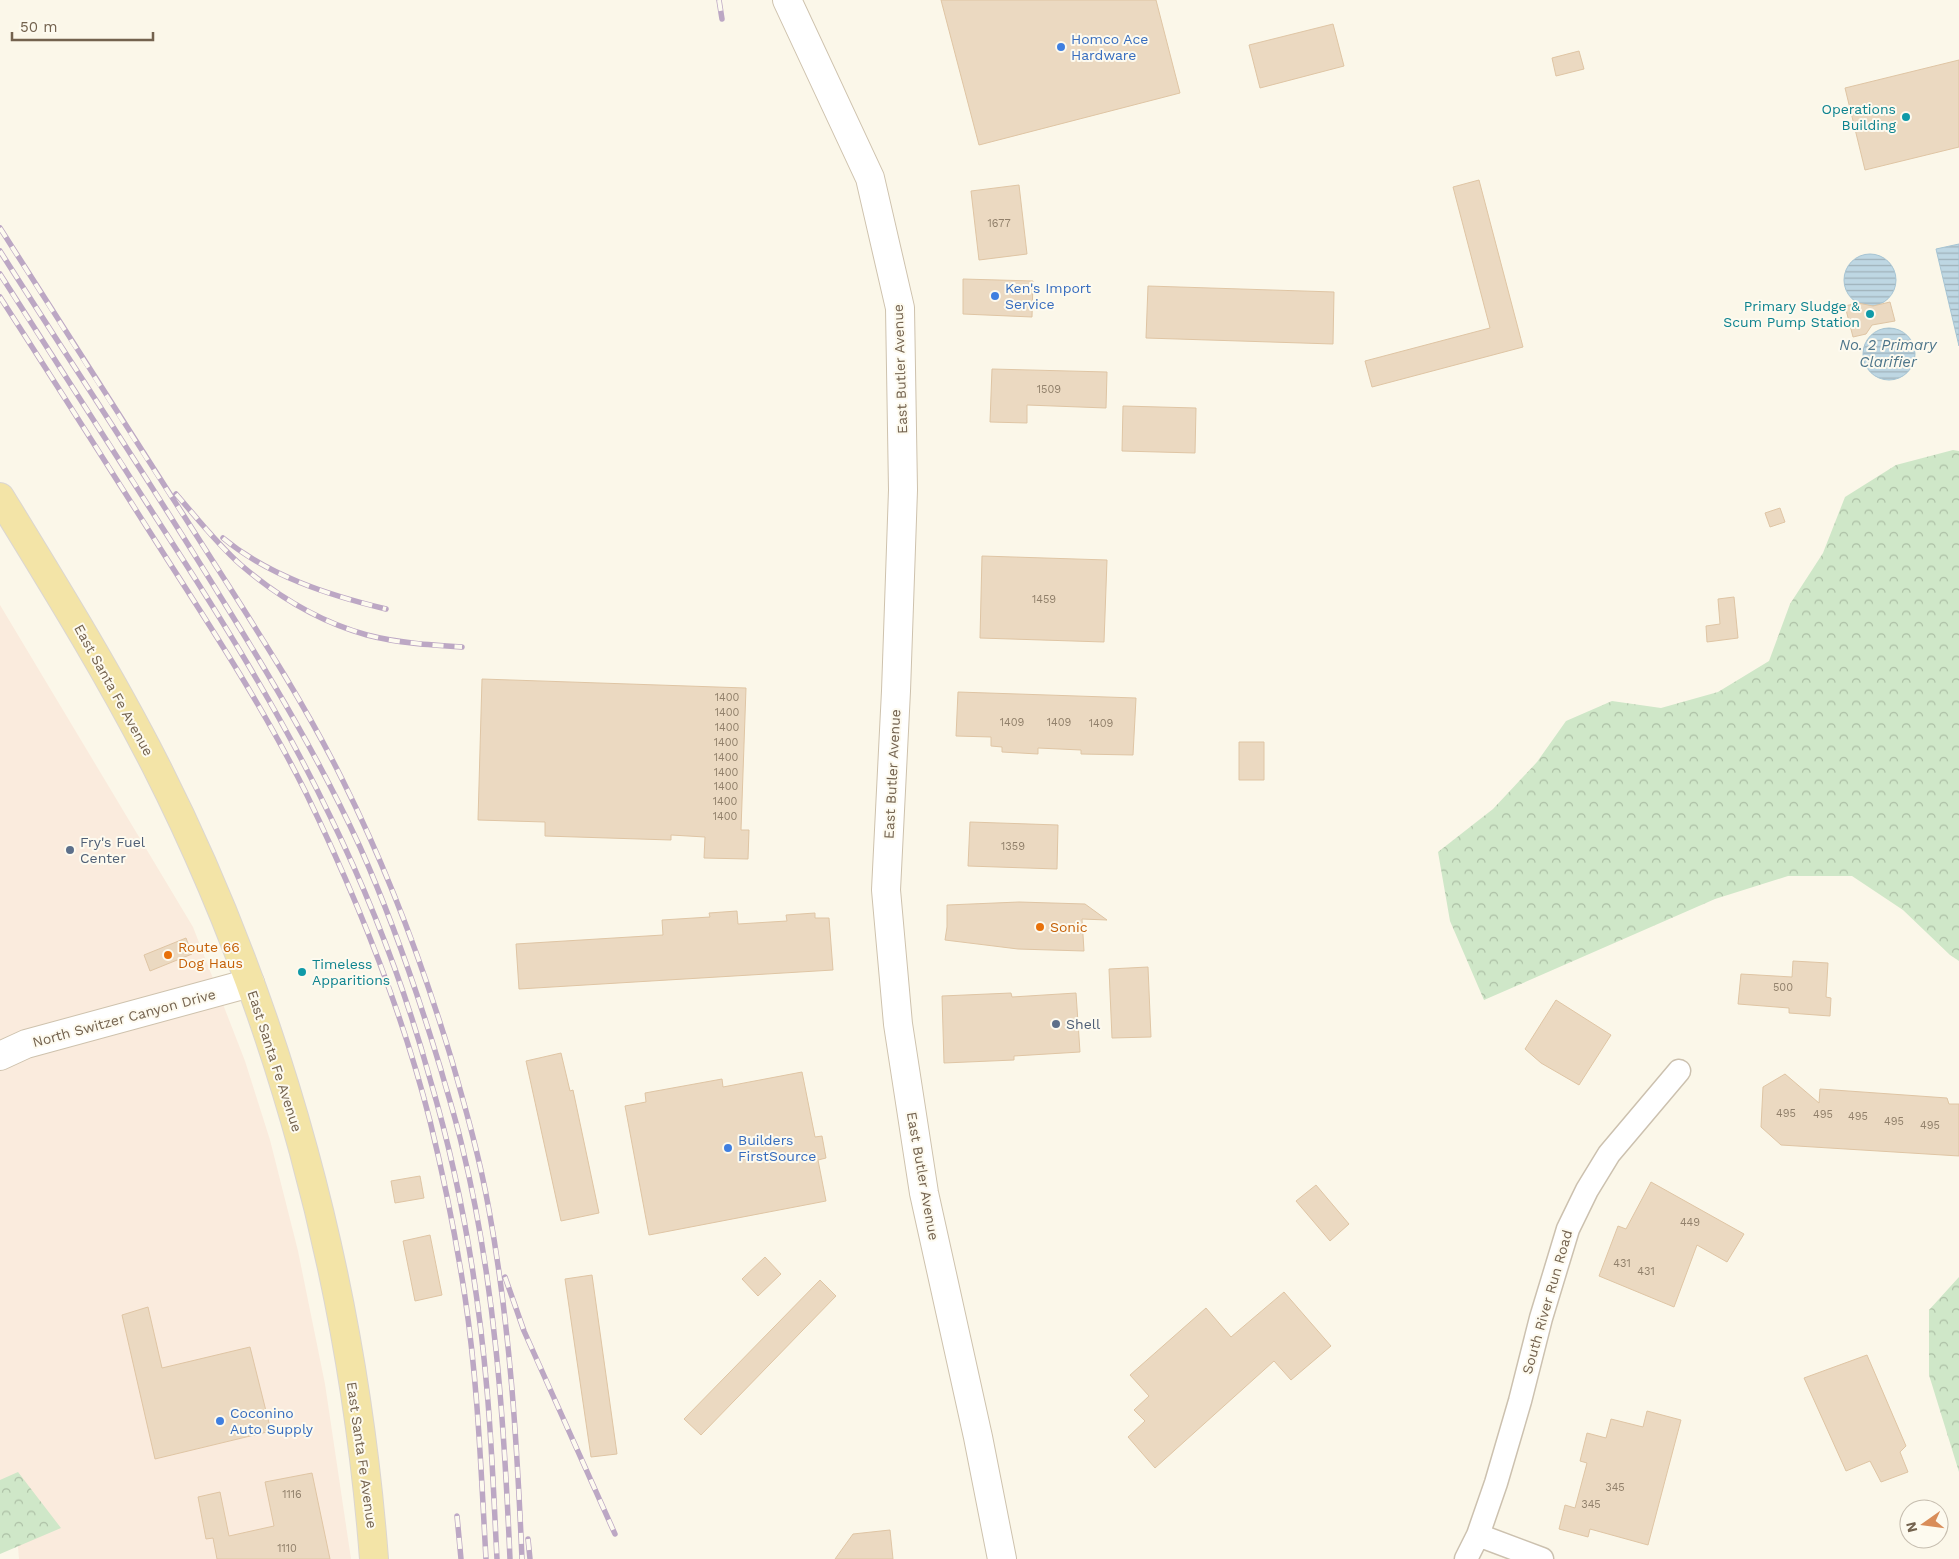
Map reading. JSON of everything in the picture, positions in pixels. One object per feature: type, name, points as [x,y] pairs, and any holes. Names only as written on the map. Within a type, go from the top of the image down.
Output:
[{"type":"main road","name":"East Butler Avenue","points":[[787,0],[870,178],[900,308],[903,490],[896,691],[886,890],[898,1024],[924,1193],[978,1437],[1002,1559]]},
{"type":"main road","name":"East Santa Fe Avenue","points":[[0,497],[90,643],[155,764],[203,866],[250,983],[291,1107],[321,1216],[338,1293],[360,1429],[374,1559]]},
{"type":"main road","name":"North Switzer Canyon Drive","points":[[0,1056],[26,1044],[250,983]]},
{"type":"street","name":"South River Run Road","points":[[1466,1559],[1478,1535],[1513,1424],[1541,1318],[1568,1229],[1587,1190],[1609,1154],[1679,1071]]},
{"type":"street","points":[[1478,1535],[1542,1559]]},
{"type":"shaded area","points":[[0,605],[193,927],[245,1061],[270,1140],[298,1251],[325,1384],[351,1559],[19,1559],[14,1498],[0,1505]]},
{"type":"green space","points":[[1953,450],[1959,451],[1959,961],[1950,955],[1903,910],[1852,876],[1788,876],[1715,899],[1484,1000],[1450,921],[1438,852],[1493,809],[1537,762],[1566,721],[1612,701],[1661,708],[1718,692],[1769,661],[1790,604],[1823,553],[1845,497],[1896,465]]},
{"type":"green space","points":[[1959,1277],[1959,1472],[1929,1375],[1929,1310]]},
{"type":"green space","points":[[18,1472],[61,1528],[0,1554],[0,1480]]},
{"type":"water","points":[[1959,244],[1959,346],[1936,249]]},
{"type":"water","points":[[1865,254],[1875,254],[1889,261],[1896,275],[1896,285],[1889,299],[1875,306],[1865,306],[1855,302],[1848,295],[1844,285],[1844,275],[1848,265],[1855,258]]},
{"type":"water","name":"No. 2 Primary Clarifier","points":[[1884,328],[1894,328],[1908,335],[1915,349],[1915,359],[1908,373],[1894,380],[1884,380],[1874,376],[1867,369],[1863,359],[1863,349],[1867,339],[1874,332]]},
{"type":"building","name":"Homco Ace Hardware","points":[[941,0],[1156,0],[1180,93],[979,145]]},
{"type":"building","points":[[1333,24],[1344,66],[1260,88],[1249,45]]},
{"type":"building","points":[[1579,51],[1584,69],[1556,76],[1552,58]]},
{"type":"building","name":"Operations Building","points":[[1959,60],[1959,147],[1865,170],[1845,88]]},
{"type":"building","points":[[1479,180],[1523,347],[1372,387],[1365,361],[1490,328],[1453,187]]},
{"type":"building","points":[[1019,185],[1027,254],[979,260],[971,191]]},
{"type":"building","name":"Ken's Import Service","points":[[963,279],[1033,281],[1032,317],[963,314]]},
{"type":"building","points":[[1148,286],[1334,292],[1333,344],[1146,338]]},
{"type":"building","name":"Primary Sludge & Scum Pump Station","points":[[1890,302],[1895,321],[1872,325],[1866,334],[1853,337],[1845,306],[1858,303],[1873,306]]},
{"type":"building","points":[[992,369],[1107,372],[1106,408],[1027,405],[1027,423],[990,422]]},
{"type":"building","points":[[1123,406],[1196,408],[1195,453],[1122,451]]},
{"type":"building","points":[[1780,508],[1785,522],[1770,527],[1765,513]]},
{"type":"building","points":[[982,556],[1107,560],[1104,642],[980,638]]},
{"type":"building","points":[[1734,597],[1738,638],[1707,642],[1706,626],[1720,624],[1718,599]]},
{"type":"building","points":[[482,679],[746,688],[741,830],[749,830],[748,859],[704,858],[705,837],[671,835],[671,840],[545,836],[545,822],[478,820]]},
{"type":"building","points":[[958,692],[1136,698],[1133,755],[1081,754],[1081,750],[1038,748],[1038,754],[1002,752],[1002,747],[991,746],[991,737],[956,736]]},
{"type":"building","points":[[1239,742],[1264,742],[1264,780],[1239,780]]},
{"type":"building","points":[[970,822],[1058,825],[1057,869],[968,866]]},
{"type":"building","points":[[1019,902],[1085,904],[1107,920],[1082,919],[1084,951],[1018,949],[945,940],[947,905]]},
{"type":"building","points":[[737,911],[738,924],[787,921],[786,915],[815,913],[815,918],[829,918],[833,970],[519,989],[516,944],[663,935],[662,920],[710,917],[709,913]]},
{"type":"building","name":"Route 66 Dog Haus","points":[[186,938],[192,954],[150,971],[144,955]]},
{"type":"building","points":[[1793,961],[1828,963],[1826,997],[1831,998],[1830,1016],[1789,1013],[1789,1008],[1738,1004],[1741,974],[1792,977]]},
{"type":"building","points":[[1148,967],[1151,1037],[1112,1038],[1109,969]]},
{"type":"building","points":[[1011,993],[1012,997],[1076,993],[1080,1052],[1014,1056],[1014,1060],[944,1063],[942,996]]},
{"type":"building","points":[[1556,1000],[1611,1035],[1579,1085],[1541,1063],[1525,1049]]},
{"type":"building","points":[[561,1053],[570,1091],[573,1090],[599,1213],[561,1221],[526,1061]]},
{"type":"building","name":"Builders FirstSource","points":[[802,1072],[815,1137],[822,1136],[826,1158],[818,1160],[826,1201],[649,1235],[625,1106],[646,1102],[645,1093],[722,1079],[723,1087]]},
{"type":"building","points":[[1785,1074],[1819,1103],[1820,1089],[1947,1098],[1949,1104],[1959,1104],[1959,1156],[1781,1145],[1761,1127],[1763,1087]]},
{"type":"building","points":[[420,1176],[424,1198],[395,1203],[391,1181]]},
{"type":"building","points":[[1651,1182],[1744,1234],[1727,1262],[1697,1245],[1674,1307],[1599,1276],[1618,1226],[1626,1229]]},
{"type":"building","points":[[1316,1185],[1349,1224],[1330,1241],[1296,1201]]},
{"type":"building","points":[[430,1235],[442,1295],[415,1301],[403,1241]]},
{"type":"building","points":[[765,1257],[781,1274],[758,1296],[742,1279]]},
{"type":"building","points":[[592,1275],[617,1454],[591,1457],[565,1279]]},
{"type":"building","points":[[820,1280],[836,1296],[701,1435],[684,1419]]},
{"type":"building","points":[[1284,1292],[1331,1346],[1291,1380],[1274,1361],[1155,1468],[1128,1437],[1145,1421],[1134,1410],[1149,1396],[1130,1375],[1206,1308],[1231,1337]]},
{"type":"building","points":[[148,1307],[162,1368],[250,1347],[271,1431],[155,1459],[122,1315]]},
{"type":"building","points":[[1867,1355],[1906,1446],[1900,1452],[1908,1472],[1881,1482],[1870,1461],[1846,1471],[1804,1378]]},
{"type":"building","points":[[1647,1411],[1681,1420],[1648,1545],[1590,1529],[1588,1537],[1559,1529],[1565,1505],[1575,1508],[1587,1463],[1580,1461],[1587,1433],[1606,1438],[1611,1419],[1643,1427]]},
{"type":"building","points":[[312,1473],[330,1559],[217,1559],[213,1538],[206,1539],[198,1497],[220,1492],[229,1536],[274,1526],[265,1482]]},
{"type":"building","points":[[890,1530],[893,1559],[835,1559],[853,1534]]},
{"type":"railway","points":[[719,0],[722,19]]},
{"type":"railway","points":[[0,228],[290,685],[343,781],[390,884],[429,989],[452,1061],[477,1153],[489,1210],[512,1384],[522,1559]]},
{"type":"railway","points":[[0,251],[166,509],[276,689],[312,751],[345,815],[394,929],[414,985],[460,1136],[483,1248],[501,1403],[510,1559]]},
{"type":"railway","points":[[0,274],[250,667],[330,816],[386,945],[420,1045],[441,1117],[459,1194],[479,1311],[492,1453],[497,1559]]},
{"type":"railway","points":[[0,297],[257,702],[290,761],[324,831],[376,953],[405,1036],[430,1121],[458,1253],[473,1362],[486,1559]]},
{"type":"railway","points":[[176,494],[232,557],[269,587],[300,607],[350,630],[379,638],[462,647]]},
{"type":"railway","points":[[223,538],[260,563],[279,573],[321,590],[386,609]]},
{"type":"railway","points":[[505,1277],[524,1331],[615,1534]]},
{"type":"railway","points":[[457,1516],[461,1559]]},
{"type":"railway","points":[[528,1539],[530,1559]]},
{"type":"place","name":"Homco Ace Hardware","points":[[1061,47]]},
{"type":"place","name":"Operations Building","points":[[1906,117]]},
{"type":"place","name":"Ken's Import Service","points":[[995,296]]},
{"type":"place","name":"Primary Sludge & Scum Pump Station","points":[[1870,314]]},
{"type":"place","name":"Fry's Fuel Center","points":[[70,850]]},
{"type":"place","name":"Sonic","points":[[1040,927]]},
{"type":"place","name":"Route 66 Dog Haus","points":[[168,955]]},
{"type":"place","name":"Timeless Apparitions","points":[[302,972]]},
{"type":"place","name":"Shell","points":[[1056,1024]]},
{"type":"place","name":"Builders FirstSource","points":[[728,1148]]},
{"type":"place","name":"Coconino Auto Supply","points":[[220,1421]]}]
